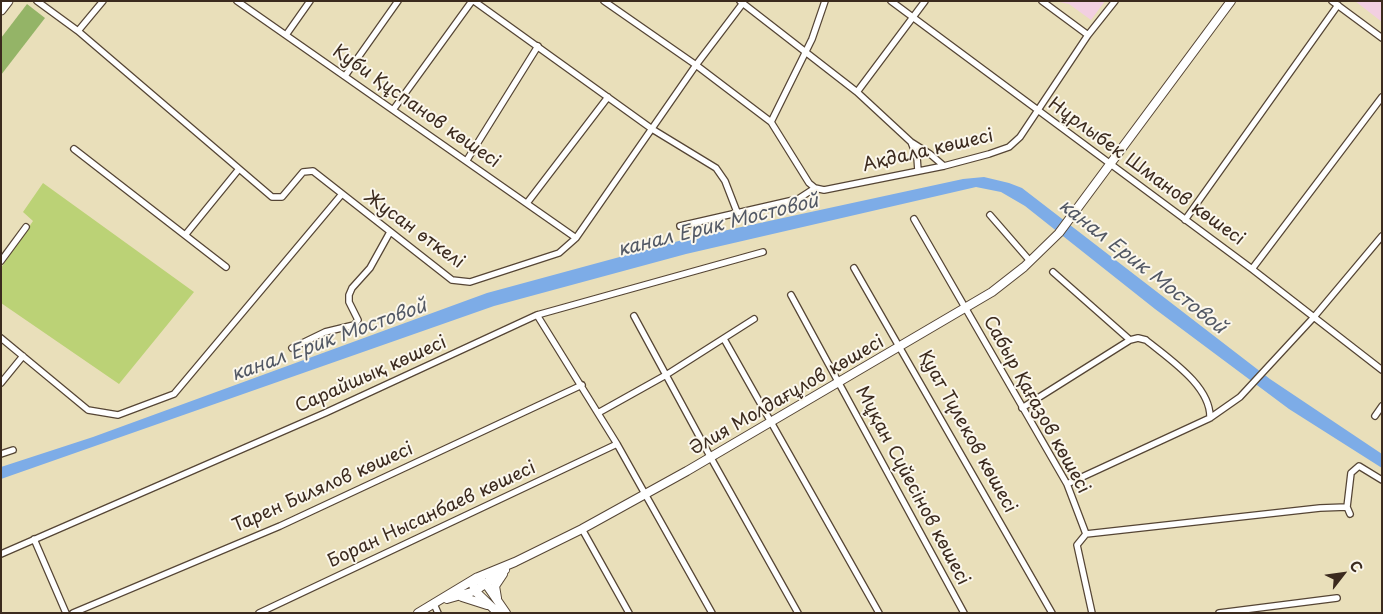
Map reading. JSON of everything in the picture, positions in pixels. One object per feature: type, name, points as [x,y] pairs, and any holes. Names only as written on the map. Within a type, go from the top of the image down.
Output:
[{"type":"main road","points":[[1,10],[8,1]]},
{"type":"main road","name":"Әлия Молдағұлов көшесі","points":[[418,613],[476,578],[582,529],[645,495],[992,292],[1030,261],[1059,233],[1109,163],[1231,1]]},
{"type":"main road","points":[[499,602],[496,586],[499,578],[514,562]]},
{"type":"main road","name":"Әлия Молдағұлов көшесі","points":[[442,599],[475,591],[514,562]]},
{"type":"main road","points":[[498,613],[475,591],[473,585],[476,578],[486,584],[506,613]]},
{"type":"main road","points":[[460,596],[471,598],[491,607]]},
{"type":"street","points":[[38,1],[78,31],[239,168],[186,234]]},
{"type":"street","points":[[78,31],[103,1]]},
{"type":"street","name":"Куби Құспанов көшесi","points":[[237,1],[576,238]]},
{"type":"street","points":[[286,35],[310,1]]},
{"type":"street","points":[[345,76],[398,1]]},
{"type":"street","points":[[393,110],[473,1],[652,129],[716,168],[725,181],[737,212]]},
{"type":"street","points":[[604,1],[696,65],[771,122],[809,183],[815,188]]},
{"type":"street","points":[[771,122],[812,39],[825,1]]},
{"type":"street","name":"Нұрлыбек Шманов көшесі","points":[[891,1],[1252,269],[1382,370]]},
{"type":"street","points":[[857,92],[925,1]]},
{"type":"street","points":[[1042,1],[1088,35]]},
{"type":"street","name":"Ақдала көшесі","points":[[680,226],[798,199],[815,188],[824,190],[944,166],[1009,147],[1020,137],[1088,35],[1115,1]]},
{"type":"street","points":[[576,238],[741,2],[857,92],[911,142],[944,166]]},
{"type":"street","points":[[1185,220],[1335,3],[1382,38]]},
{"type":"street","points":[[467,160],[538,46]]},
{"type":"street","points":[[527,203],[608,96]]},
{"type":"street","points":[[1252,269],[1382,96]]},
{"type":"street","points":[[911,142],[917,157],[918,171]]},
{"type":"street","points":[[74,149],[186,234],[226,267]]},
{"type":"street","name":"Жусан өткелі","points":[[239,168],[272,197],[277,198],[282,197],[303,172],[313,171],[452,280],[461,282],[479,279],[559,253],[576,238]]},
{"type":"street","points":[[1,338],[88,410],[118,415],[174,394],[342,194]]},
{"type":"street","points":[[990,216],[1030,261]]},
{"type":"street","name":"Сабыр Қағазов көшесі","points":[[914,219],[964,309],[1067,484],[1086,534]]},
{"type":"street","points":[[1,261],[26,227]]},
{"type":"street","points":[[292,348],[325,332],[354,325],[358,320],[349,302],[349,295],[352,288],[370,268],[390,232]]},
{"type":"street","points":[[1067,484],[1210,418],[1252,386],[1314,317],[1382,236]]},
{"type":"street","name":"Сарайшық көшесі","points":[[1,554],[325,413],[537,315],[763,252]]},
{"type":"street","name":"Қуат Түлеков көшесі","points":[[854,268],[901,346],[1052,613]]},
{"type":"street","points":[[1053,272],[1130,340]]},
{"type":"street","name":"Мұқан Сүйесінов көшесі","points":[[791,295],[964,613]]},
{"type":"street","points":[[537,315],[617,444],[712,613]]},
{"type":"street","points":[[634,316],[798,613]]},
{"type":"street","points":[[598,412],[666,375],[754,319]]},
{"type":"street","points":[[1022,408],[1130,340],[1138,338],[1146,340],[1189,375],[1210,408],[1210,418]]},
{"type":"street","points":[[724,339],[879,613]]},
{"type":"street","points":[[1,383],[23,356]]},
{"type":"street","name":"Тарен Билялов көшесі","points":[[73,613],[280,526],[582,385]]},
{"type":"street","points":[[1375,416],[1382,406]]},
{"type":"street","name":"Боран Нысанбаев көшесі","points":[[259,613],[617,444]]},
{"type":"street","points":[[1,454],[13,450]]},
{"type":"street","points":[[1350,514],[1347,507],[1351,474],[1354,469],[1359,466],[1365,468],[1382,480]]},
{"type":"street","points":[[1092,613],[1077,545],[1086,534],[1347,507]]},
{"type":"street","points":[[582,529],[629,613]]},
{"type":"street","points":[[34,539],[66,613]]},
{"type":"street","points":[[1219,613],[1337,598]]},
{"type":"street","points":[[434,604],[438,613]]},
{"type":"shaded area","points":[[1055,1],[1105,1],[1091,20],[1069,4]]},
{"type":"shaded area","points":[[1355,1],[1382,1],[1382,22]]},
{"type":"green space","points":[[27,4],[45,18],[1,75],[1,38]]},
{"type":"green space","points":[[43,183],[194,292],[119,384],[1,303],[1,268],[33,221],[23,212]]},
{"type":"water","name":"канал Ерик Мостовой","points":[[984,177],[1022,188],[1270,379],[1382,454],[1382,468],[1289,409],[1155,309],[1025,206],[1001,192],[976,187],[686,254],[494,306],[1,479],[1,467],[93,437],[487,293],[686,239],[963,179]]}]
